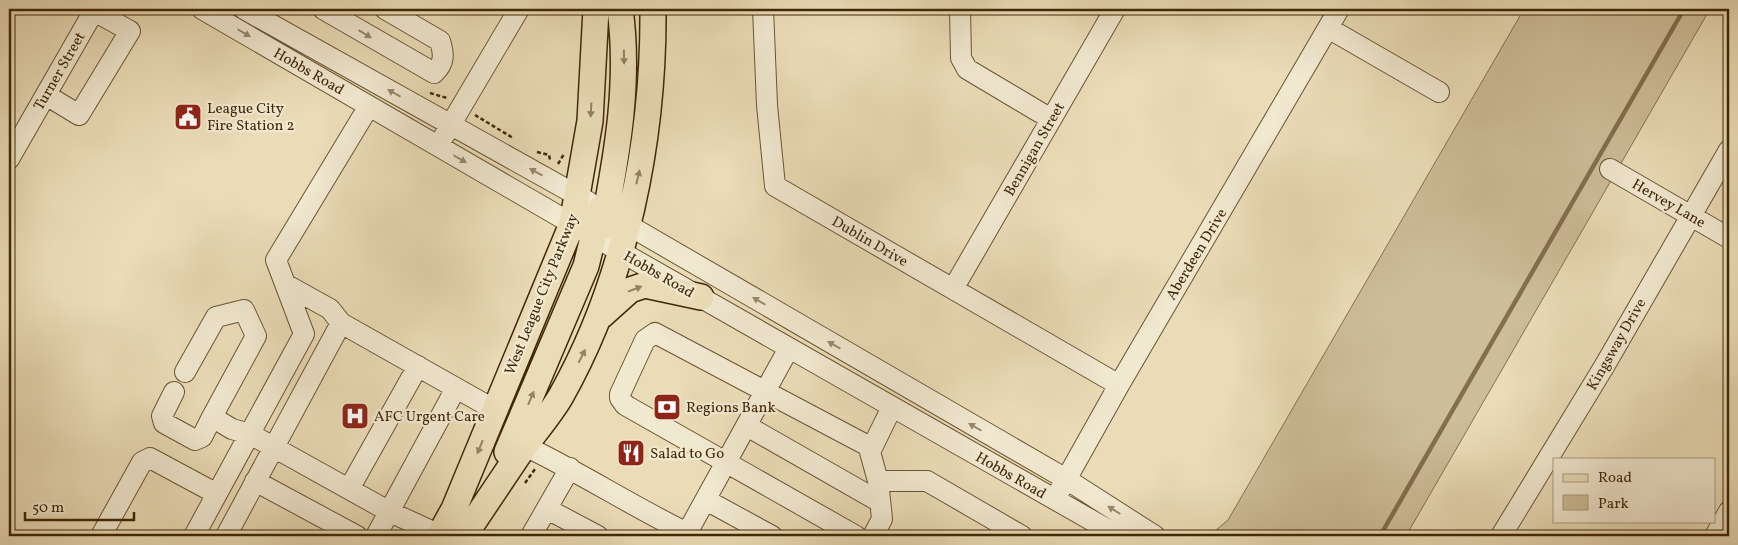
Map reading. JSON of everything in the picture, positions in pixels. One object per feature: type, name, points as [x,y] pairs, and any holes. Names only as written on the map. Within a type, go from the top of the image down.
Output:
[{"type":"main road","name":"West League City Parkway","points":[[451,536],[454,509],[572,224],[590,121],[596,9]]},
{"type":"main road","points":[[451,536],[526,446],[560,398],[585,352],[598,319],[605,243],[611,215],[624,79],[620,9]]},
{"type":"main road","points":[[611,215],[643,153],[654,61],[653,9]]},
{"type":"main road","points":[[451,536],[509,449],[586,266],[605,243]]},
{"type":"main road","points":[[598,319],[630,290],[645,285],[701,298]]},
{"type":"street","name":"Hobbs Road","points":[[244,9],[611,215],[1066,479],[1155,536]]},
{"type":"street","points":[[323,9],[434,73],[440,67],[444,55],[440,40],[385,9]]},
{"type":"street","points":[[438,146],[519,9]]},
{"type":"street","name":"Dublin Drive","points":[[763,9],[767,105],[775,186],[1118,385]]},
{"type":"street","points":[[960,9],[961,58],[967,69],[980,79],[1051,119]]},
{"type":"street","name":"Bennigan Street","points":[[953,289],[1115,9]]},
{"type":"street","name":"Aberdeen Drive","points":[[1055,500],[1118,385],[1339,9]]},
{"type":"street","points":[[46,95],[79,115],[130,31],[94,10]]},
{"type":"street","name":"Turner Street","points":[[9,159],[94,10]]},
{"type":"street","name":"Hobbs Road","points":[[207,10],[572,224],[1118,536]]},
{"type":"street","points":[[1328,28],[1439,92]]},
{"type":"street","points":[[194,536],[304,334],[276,260],[369,106]]},
{"type":"street","name":"Kingsway Drive","points":[[1501,536],[1729,150]]},
{"type":"street","name":"Hervey Lane","points":[[1610,169],[1729,238]]},
{"type":"street","points":[[285,284],[330,309],[342,323],[495,410]]},
{"type":"street","points":[[174,392],[162,416],[164,423],[195,440],[202,437],[256,336],[244,310],[216,317],[185,372]]},
{"type":"street","points":[[226,536],[342,323]]},
{"type":"street","points":[[856,536],[622,402],[620,394],[645,340],[652,334],[660,335],[872,448]]},
{"type":"street","points":[[526,446],[570,468],[644,512],[690,535],[706,500],[790,348]]},
{"type":"street","points":[[350,489],[418,366]]},
{"type":"street","points":[[376,536],[456,388]]},
{"type":"street","points":[[873,536],[882,519],[878,481],[870,452],[892,406]]},
{"type":"street","points":[[212,417],[232,429],[250,434],[274,446],[390,512],[451,536]]},
{"type":"street","points":[[747,426],[880,502]]},
{"type":"street","points":[[101,536],[142,462],[150,458],[217,494]]},
{"type":"street","points":[[531,536],[570,468]]},
{"type":"street","points":[[255,481],[331,530],[357,536]]},
{"type":"street","points":[[878,481],[927,481],[1022,536]]},
{"type":"street","points":[[706,500],[772,536]]},
{"type":"street","points":[[546,509],[598,536]]},
{"type":"street","points":[[1715,536],[1729,511]]},
{"type":"green space","points":[[1524,9],[1710,9],[1406,536],[1209,536],[1228,520]]},
{"type":"waterway","points":[[1380,536],[1684,9]]},
{"type":"place","name":"League City Fire Station 2","points":[[188,117]]},
{"type":"place","name":"Regions Bank","points":[[667,407]]},
{"type":"place","name":"AFC Urgent Care","points":[[355,416]]},
{"type":"place","name":"Salad to Go","points":[[631,453]]}]
